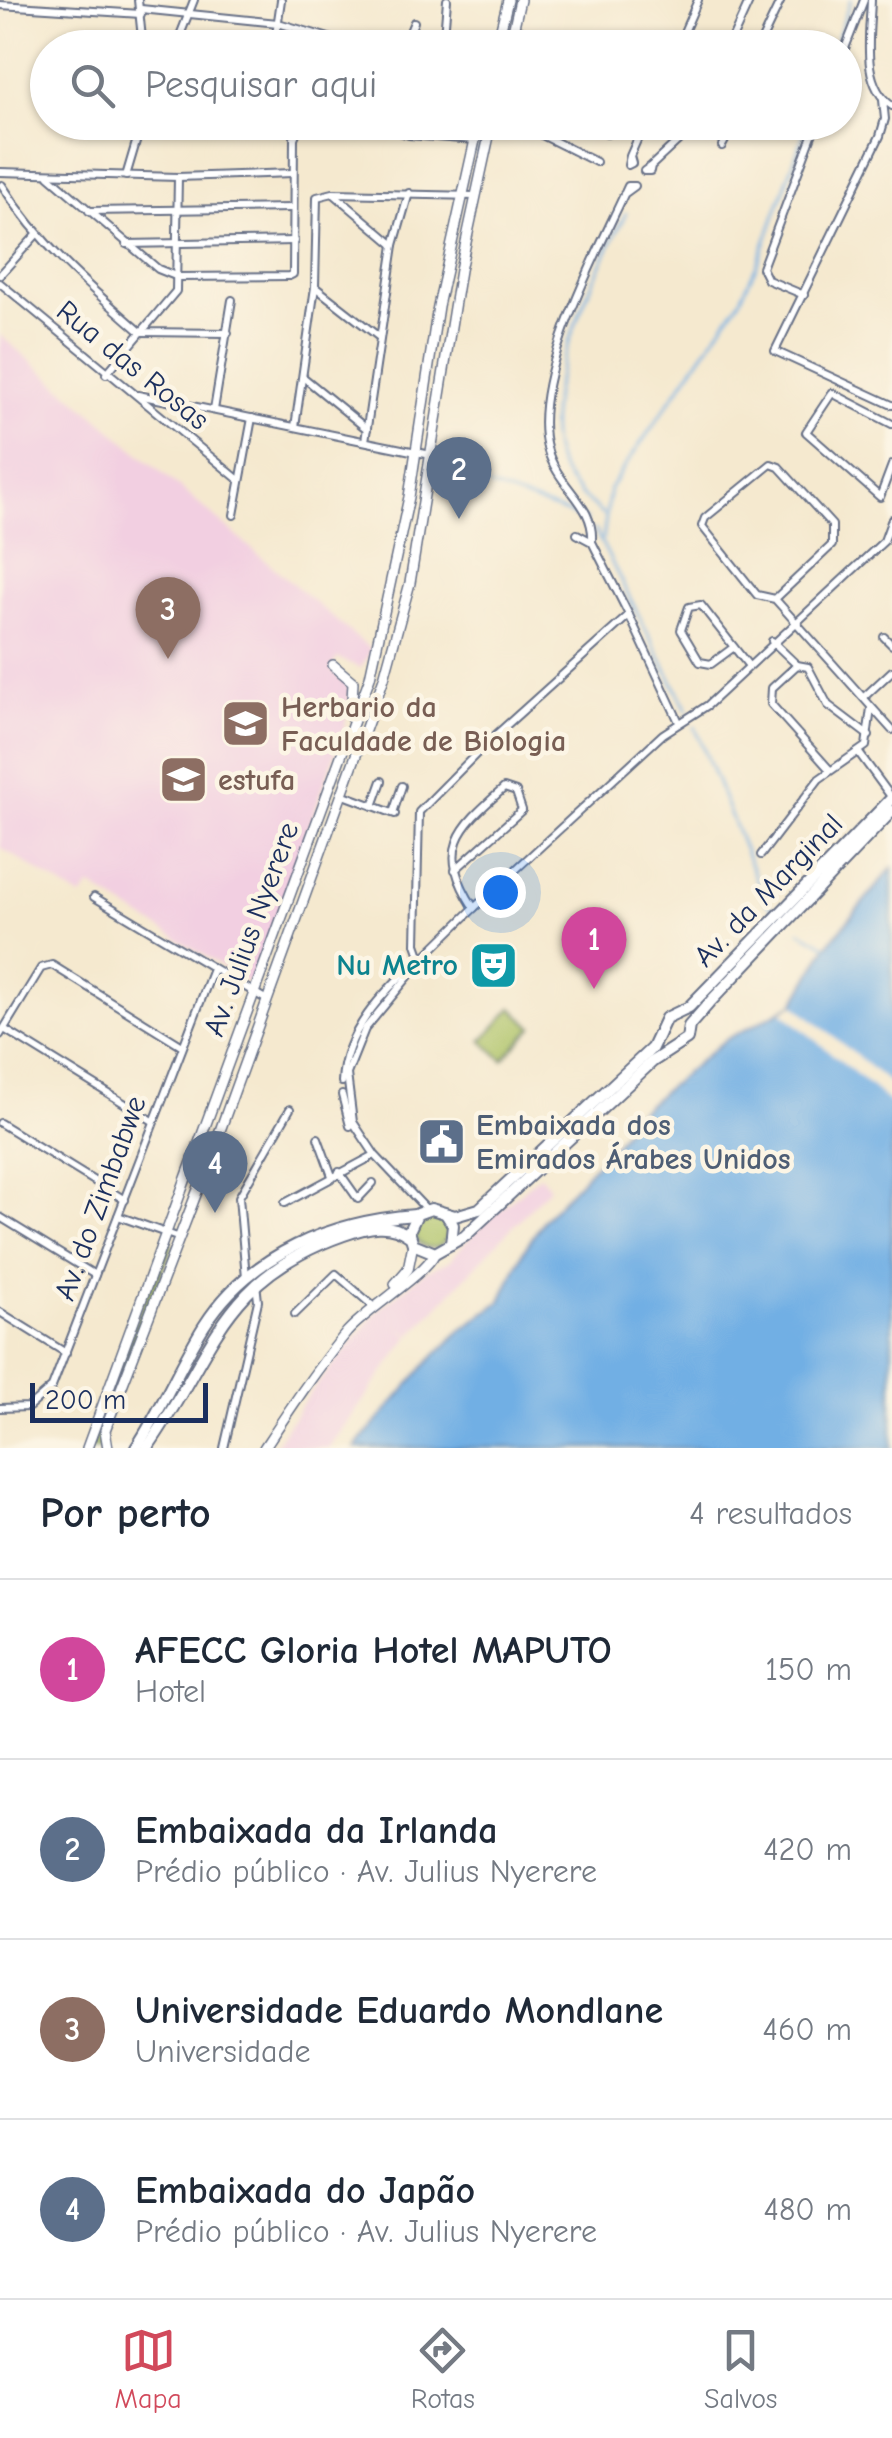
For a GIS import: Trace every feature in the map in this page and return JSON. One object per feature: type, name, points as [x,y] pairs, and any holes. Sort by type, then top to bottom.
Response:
[{"type":"main road","points":[[500,30],[508,0]]},
{"type":"main road","points":[[512,30],[520,0]]},
{"type":"main road","name":"Av. Julius Nyerere","points":[[86,1448],[352,726],[380,640],[475,140]]},
{"type":"main road","name":"Av. Julius Nyerere","points":[[108,1448],[106,1430],[344,794],[386,668],[410,583],[488,140]]},
{"type":"main road","points":[[334,664],[353,682],[352,726]]},
{"type":"main road","name":"Av. da Marginal","points":[[446,1214],[479,1209],[652,1048],[666,1018],[678,1015],[892,798]]},
{"type":"main road","name":"Av. da Marginal","points":[[267,1445],[347,1332],[391,1290],[430,1262],[434,1253],[479,1225],[675,1044],[687,1039],[690,1026],[892,811]]},
{"type":"main road","points":[[678,1015],[690,1026]]},
{"type":"main road","points":[[661,1027],[662,1036],[675,1044]]},
{"type":"main road","points":[[391,1290],[408,1269],[419,1213]]},
{"type":"main road","points":[[136,1448],[207,1321],[276,1256],[328,1231],[419,1213],[446,1214],[453,1225],[451,1244]]},
{"type":"main road","points":[[147,1448],[216,1328],[251,1280],[312,1248],[362,1230],[391,1226],[434,1253]]},
{"type":"street","points":[[182,30],[194,0]]},
{"type":"street","points":[[277,30],[282,0]]},
{"type":"street","points":[[444,30],[447,0]]},
{"type":"street","points":[[685,30],[698,0]]},
{"type":"street","points":[[736,30],[750,0]]},
{"type":"street","points":[[767,30],[781,0]]},
{"type":"street","points":[[853,30],[867,0]]},
{"type":"street","points":[[867,0],[870,68],[883,100],[885,119],[776,354],[892,405]]},
{"type":"street","points":[[0,5],[139,5],[278,23],[302,30]]},
{"type":"street","points":[[139,5],[141,30]]},
{"type":"street","points":[[411,30],[414,22]]},
{"type":"street","points":[[513,27],[520,30]]},
{"type":"street","points":[[883,100],[892,106]]},
{"type":"street","points":[[126,176],[137,140]]},
{"type":"street","points":[[49,176],[158,270],[178,277],[293,274],[295,140]]},
{"type":"street","points":[[552,140],[596,162]]},
{"type":"street","points":[[630,156],[637,140]]},
{"type":"street","points":[[650,166],[678,140]]},
{"type":"street","points":[[722,146],[725,140]]},
{"type":"street","points":[[804,294],[768,280],[762,268],[810,140]]},
{"type":"street","points":[[0,172],[178,177],[293,173]]},
{"type":"street","points":[[106,374],[166,306],[178,277],[178,177]]},
{"type":"street","points":[[2,186],[37,234],[140,332],[228,333]]},
{"type":"street","points":[[295,427],[315,287],[316,200],[321,194],[333,193],[476,196]]},
{"type":"street","points":[[333,193],[394,245]]},
{"type":"street","points":[[365,440],[394,245],[409,193]]},
{"type":"street","points":[[624,194],[556,355],[542,404],[542,425],[553,469],[590,513],[592,538],[679,722]]},
{"type":"street","points":[[87,211],[293,208]]},
{"type":"street","points":[[0,275],[37,234]]},
{"type":"street","points":[[126,244],[294,241]]},
{"type":"street","name":"Rua das Rosas","points":[[0,283],[239,480]]},
{"type":"street","points":[[315,287],[380,337]]},
{"type":"street","points":[[214,410],[232,300]]},
{"type":"street","points":[[302,376],[368,429]]},
{"type":"street","points":[[892,424],[832,394],[806,432],[880,497],[892,465]]},
{"type":"street","points":[[134,395],[430,455]]},
{"type":"street","points":[[234,515],[252,418]]},
{"type":"street","points":[[775,599],[832,545],[835,536],[832,525],[779,467],[771,464],[704,518],[702,526],[757,595],[775,599],[892,730]]},
{"type":"street","points":[[419,1213],[354,1135],[345,1110],[344,1063],[368,1014],[474,908],[679,722],[708,705],[772,641],[884,541],[892,519]]},
{"type":"street","points":[[577,534],[592,538]]},
{"type":"street","points":[[734,646],[711,664],[700,662],[681,630],[689,607],[702,605],[734,646],[748,665]]},
{"type":"street","points":[[424,956],[416,944],[419,812],[629,615]]},
{"type":"street","points":[[617,625],[633,624]]},
{"type":"street","points":[[884,638],[892,645]]},
{"type":"street","points":[[772,641],[797,665],[808,667],[835,712],[869,736]]},
{"type":"street","points":[[797,665],[775,684],[769,698],[774,709],[830,770]]},
{"type":"street","points":[[864,697],[892,671]]},
{"type":"street","points":[[761,855],[830,770],[858,753],[869,736],[872,706]]},
{"type":"street","points":[[858,753],[892,798]]},
{"type":"street","points":[[373,806],[382,781]]},
{"type":"street","points":[[344,794],[394,814],[402,786]]},
{"type":"street","points":[[456,870],[522,810],[516,792],[504,788],[461,826],[456,870],[474,908]]},
{"type":"street","points":[[94,897],[268,1000]]},
{"type":"street","points":[[419,1213],[359,1134],[346,1088],[357,1041],[424,956]]},
{"type":"street","points":[[153,1122],[2,1032],[41,968],[48,965],[181,1045]]},
{"type":"street","name":"Av. do Zimbabwe","points":[[0,1408],[20,1409],[37,1403],[52,1387],[213,969]]},
{"type":"street","points":[[224,1448],[258,1300],[251,1280],[239,1198],[290,1109]]},
{"type":"street","points":[[0,1122],[125,1200]]},
{"type":"street","points":[[318,1138],[335,1174],[358,1199],[368,1193],[372,1183]]},
{"type":"street","points":[[284,1203],[371,1157]]},
{"type":"street","points":[[118,1216],[180,1238]]},
{"type":"street","points":[[0,1217],[95,1275]]},
{"type":"street","points":[[295,1314],[336,1274],[373,1306]]},
{"type":"street","points":[[0,1312],[66,1353]]},
{"type":"shaded area","points":[[0,335],[371,650],[361,668],[337,658],[331,670],[350,688],[345,725],[253,985],[90,886],[81,898],[0,847]]},
{"type":"shaded area","points":[[540,1175],[550,1187],[411,1335],[396,1324],[410,1336],[329,1448],[273,1448],[306,1398],[379,1309],[426,1271],[449,1261],[474,1233]]},
{"type":"green space","points":[[512,1008],[533,1027],[503,1060],[482,1041]]},
{"type":"green space","points":[[431,1214],[443,1219],[448,1231],[443,1243],[431,1248],[419,1243],[414,1231],[419,1219]]},
{"type":"green space","points":[[170,1241],[172,1246],[101,1434],[103,1448],[89,1448],[165,1242]]},
{"type":"water","points":[[892,868],[892,1448],[355,1448],[426,1365],[462,1329],[501,1301],[523,1252],[545,1218],[615,1144],[636,1114],[725,1040],[794,1004],[827,946]]},
{"type":"pier","points":[[794,1004],[892,1085],[892,1104],[782,1012]]},
{"type":"waterway","points":[[506,30],[514,0]]},
{"type":"waterway","points":[[840,30],[851,0]]},
{"type":"waterway","points":[[477,154],[480,140]]},
{"type":"waterway","points":[[603,539],[610,488],[740,300],[759,260],[802,140]]},
{"type":"waterway","points":[[603,515],[561,469],[553,443],[552,411],[570,339],[626,213]]},
{"type":"waterway","points":[[442,470],[587,520]]},
{"type":"waterway","points":[[595,530],[688,712]]},
{"type":"waterway","points":[[695,727],[765,901],[776,912]]},
{"type":"waterway","points":[[801,931],[827,946]]},
{"type":"place","name":"Embaixada da Irlanda","points":[[459,519]]},
{"type":"place","name":"Universidade Eduardo Mondlane","points":[[168,659]]},
{"type":"place","name":"Herbario da Faculdade de Biologia","points":[[246,724]]},
{"type":"place","name":"estufa","points":[[183,780]]},
{"type":"place","name":"Nu Metro","points":[[493,965]]},
{"type":"place","name":"AFECC Gloria Hotel MAPUTO","points":[[594,989]]},
{"type":"place","name":"Embaixada dos Emirados Árabes Unidos","points":[[441,1142]]},
{"type":"place","name":"Embaixada do Japão","points":[[215,1213]]}]
